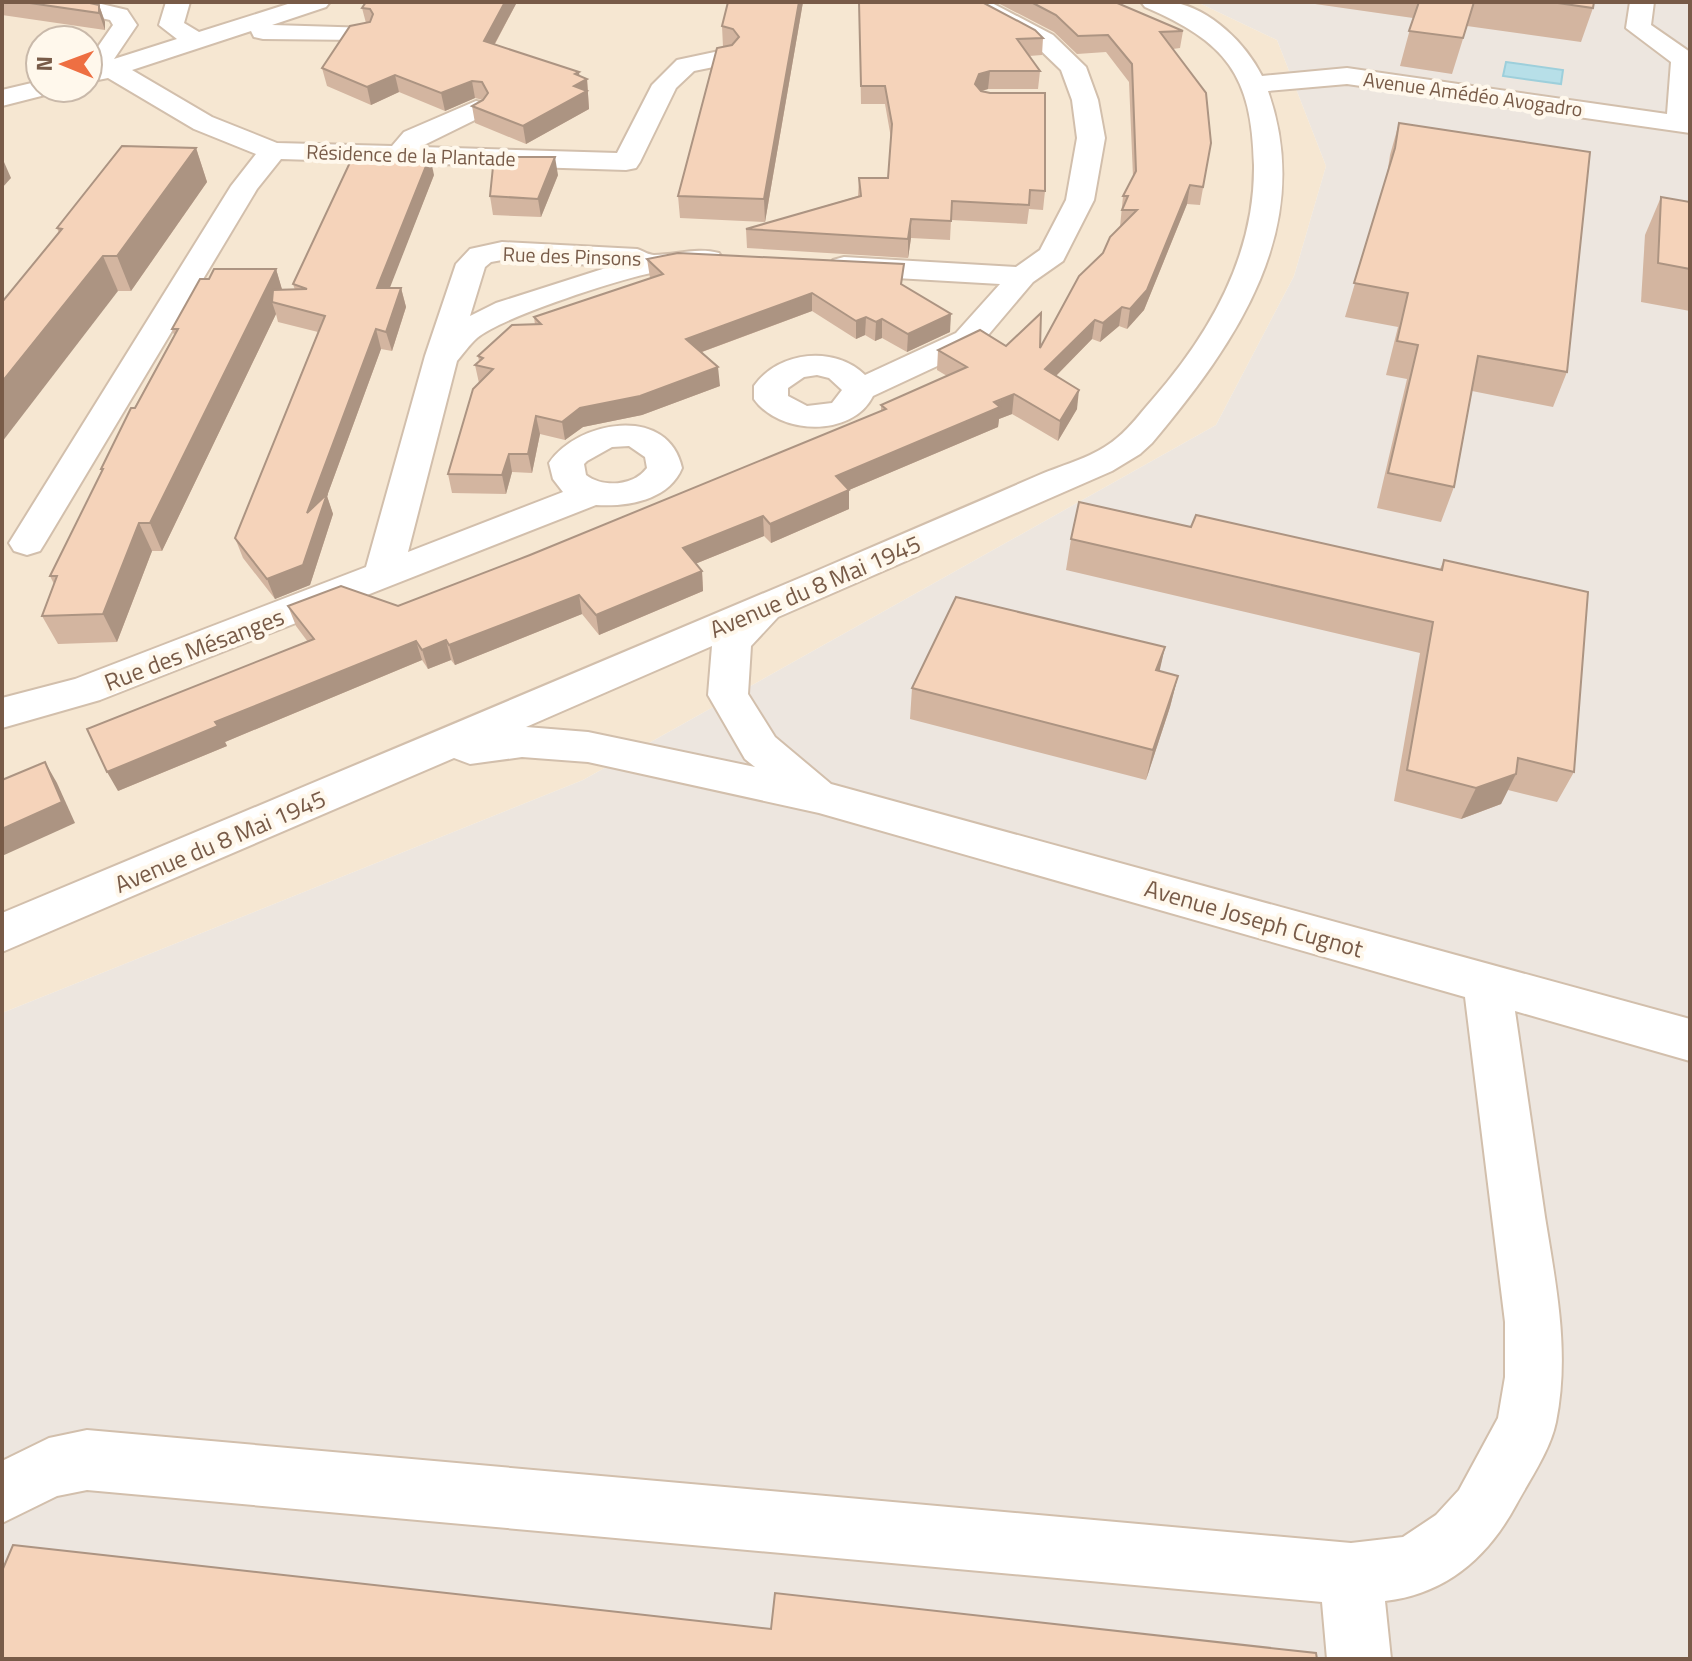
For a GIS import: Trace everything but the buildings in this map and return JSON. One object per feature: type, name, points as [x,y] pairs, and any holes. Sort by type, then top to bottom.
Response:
[{"type":"street","points":[[62,2],[119,15],[125,25],[104,60]]},
{"type":"street","points":[[178,2],[171,25],[196,41]]},
{"type":"street","points":[[859,390],[967,340],[1022,276],[1052,255],[1080,200],[1091,138],[1085,100],[1073,67],[1044,40],[972,2]]},
{"type":"street","name":"Avenue du 8 Mai 1945","points":[[2,933],[765,608],[1127,448],[1188,382],[1233,307],[1263,234],[1269,171],[1264,118],[1254,85],[1233,48],[1196,19],[1153,2]]},
{"type":"street","points":[[1642,2],[1638,28],[1687,58],[1685,124]]},
{"type":"street","points":[[104,70],[311,3]]},
{"type":"street","points":[[237,28],[258,32],[362,33]]},
{"type":"street","name":"Résidence de la Plantade","points":[[104,77],[203,123],[273,151],[626,162],[665,85],[686,65],[724,58]]},
{"type":"street","name":"Avenue Amédéo Avogadro","points":[[1254,85],[1347,76],[1685,124]]},
{"type":"street","points":[[2,98],[24,93]]},
{"type":"street","points":[[1053,100],[1085,100]]},
{"type":"street","points":[[400,154],[414,138],[476,109]]},
{"type":"street","points":[[27,543],[245,186],[273,151]]},
{"type":"street","name":"Rue des Pinsons","points":[[383,575],[441,359],[471,264],[481,255],[502,251],[740,260]]},
{"type":"street","name":"Rue des Pinsons","points":[[441,359],[467,330],[507,310],[641,266],[679,259]]},
{"type":"street","points":[[818,264],[1022,276]]},
{"type":"street","name":"Rue des Mésanges","points":[[2,713],[86,690],[592,494]]},
{"type":"street","name":"Avenue Joseph Cugnot","points":[[765,608],[732,642],[728,695],[760,748],[819,797]]},
{"type":"street","name":"Avenue Joseph Cugnot","points":[[424,754],[522,742],[588,747],[819,797],[1690,1040]]},
{"type":"street","points":[[2,1493],[49,1468],[87,1460],[1351,1574],[1403,1568],[1433,1556],[1458,1537],[1480,1511],[1526,1426],[1534,1377],[1533,1322],[1487,983]]},
{"type":"street","points":[[1351,1574],[1359,1659]]},
{"type":"shaded area","points":[[2,2],[1197,2],[1277,40],[1326,166],[1294,276],[1216,425],[583,780],[2,1013]]},
{"type":"shaded area","points":[[1197,2],[1690,2],[1690,1659],[2,1659],[2,1013],[583,780],[1216,425],[1294,276],[1326,166],[1277,40]]},
{"type":"water","points":[[1506,62],[1563,70],[1561,84],[1503,76]]}]
